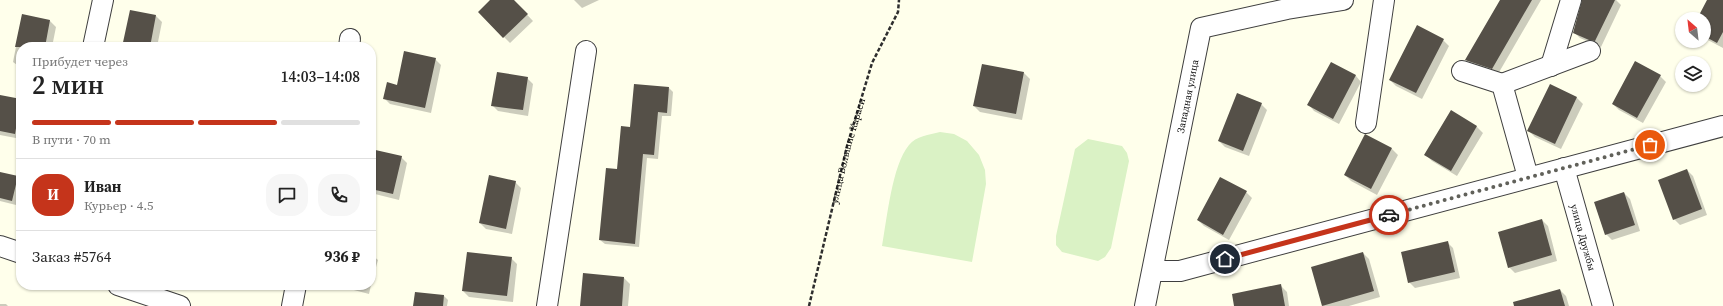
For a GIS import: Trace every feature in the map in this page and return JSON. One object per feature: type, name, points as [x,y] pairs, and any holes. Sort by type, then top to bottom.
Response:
[{"type":"street","points":[[94,42],[103,0]]},
{"type":"street","name":"Западная улица","points":[[1145,306],[1200,28],[1287,9],[1343,0]]},
{"type":"street","points":[[1366,123],[1384,0]]},
{"type":"street","points":[[1551,66],[1571,0]]},
{"type":"street","points":[[547,306],[586,51]]},
{"type":"street","points":[[1462,71],[1502,84],[1590,51]]},
{"type":"street","points":[[1502,84],[1528,177]]},
{"type":"street","points":[[1153,270],[1180,271],[1723,126]]},
{"type":"street","name":"улица Дружбы","points":[[1564,168],[1603,306]]},
{"type":"street","points":[[0,246],[16,251]]},
{"type":"street","points":[[133,290],[180,306]]},
{"type":"street","points":[[292,306],[295,290]]},
{"type":"path","name":"улица Большие Караси","points":[[809,306],[850,139],[872,63],[898,12],[899,0]]},
{"type":"green space","points":[[940,132],[954,134],[967,141],[979,155],[985,170],[986,184],[972,262],[882,246],[894,179],[903,154],[909,145],[915,140],[923,136]]},
{"type":"green space","points":[[1088,139],[1122,146],[1127,153],[1129,161],[1111,248],[1105,257],[1098,261],[1062,252],[1056,245],[1056,236],[1075,149]]},
{"type":"building","points":[[490,0],[514,0],[528,14],[503,38],[478,12]]},
{"type":"building","points":[[1500,0],[1532,0],[1492,69],[1465,60]]},
{"type":"building","points":[[1582,0],[1615,0],[1595,41],[1573,33]]},
{"type":"building","points":[[1707,0],[1723,0],[1723,32],[1717,43],[1711,40],[1711,12],[1701,12]]},
{"type":"building","points":[[130,10],[156,15],[151,42],[123,42]]},
{"type":"building","points":[[22,14],[50,20],[46,42],[16,42]]},
{"type":"building","points":[[1417,25],[1444,39],[1416,93],[1389,80]]},
{"type":"building","points":[[404,51],[436,58],[425,108],[383,99],[387,82],[397,85]]},
{"type":"building","points":[[1635,61],[1661,75],[1637,118],[1612,104]]},
{"type":"building","points":[[1331,62],[1356,75],[1333,119],[1307,105]]},
{"type":"building","points":[[982,64],[1024,72],[1016,114],[973,106]]},
{"type":"building","points":[[497,72],[528,77],[523,110],[491,106]]},
{"type":"building","points":[[634,84],[669,87],[667,113],[658,112],[654,155],[643,154],[635,244],[599,240],[606,168],[617,169],[621,126],[630,127]]},
{"type":"building","points":[[1550,84],[1577,97],[1555,144],[1527,131]]},
{"type":"building","points":[[1237,93],[1262,103],[1243,151],[1218,141]]},
{"type":"building","points":[[0,95],[16,98],[15,134],[0,131]]},
{"type":"building","points":[[1451,110],[1477,126],[1451,171],[1424,155]]},
{"type":"building","points":[[1365,134],[1392,148],[1371,189],[1344,175]]},
{"type":"building","points":[[376,150],[402,156],[393,194],[376,190]]},
{"type":"building","points":[[1687,169],[1702,209],[1673,220],[1658,180]]},
{"type":"building","points":[[0,172],[16,176],[16,184],[12,201],[0,198]]},
{"type":"building","points":[[489,175],[516,181],[506,229],[479,223]]},
{"type":"building","points":[[1220,177],[1247,191],[1223,235],[1197,220]]},
{"type":"building","points":[[1624,192],[1635,225],[1605,235],[1594,202]]},
{"type":"building","points":[[1542,219],[1552,255],[1508,268],[1498,232]]},
{"type":"building","points":[[1448,241],[1455,272],[1408,283],[1401,252]]},
{"type":"building","points":[[467,252],[512,257],[507,296],[462,291]]},
{"type":"building","points":[[1363,252],[1374,291],[1322,306],[1311,267]]},
{"type":"building","points":[[583,273],[624,277],[622,306],[580,306]]},
{"type":"building","points":[[1281,284],[1285,306],[1234,306],[1232,294]]},
{"type":"building","points":[[1560,289],[1565,306],[1514,306],[1513,302]]},
{"type":"building","points":[[415,292],[444,295],[443,306],[413,306]]},
{"type":"way so far","points":[[1389,215],[1650,145]]},
{"type":"route","points":[[1225,259],[1389,215]]}]
